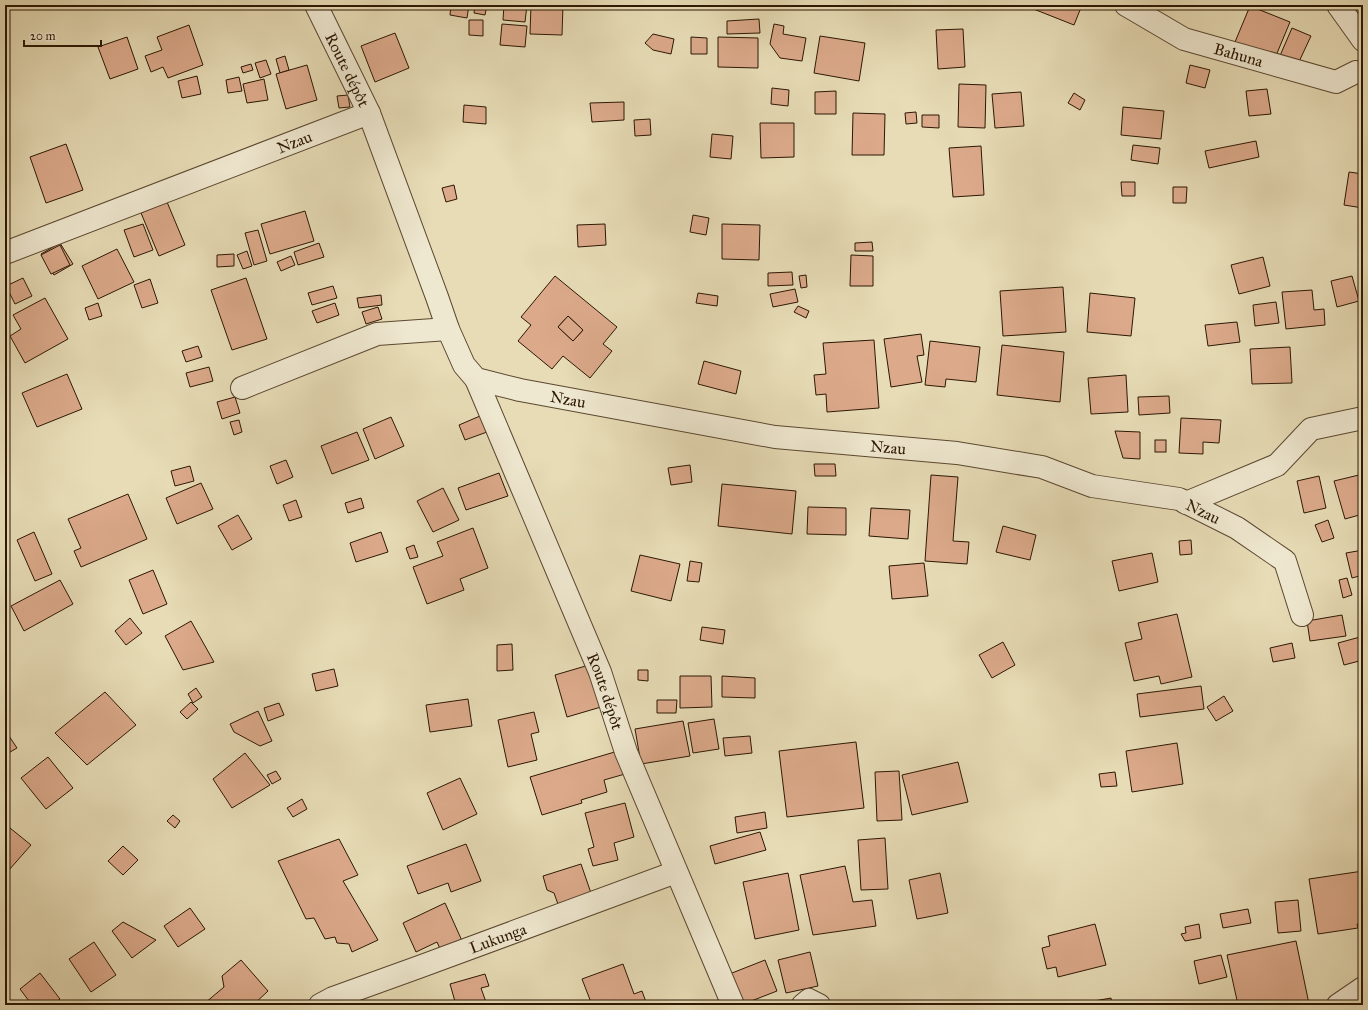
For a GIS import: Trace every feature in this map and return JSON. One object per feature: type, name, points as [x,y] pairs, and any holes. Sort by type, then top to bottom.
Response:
[{"type":"street","name":"Route dépôt","points":[[316,5],[369,113]]},
{"type":"street","name":"Bahuna","points":[[1126,5],[1184,38],[1336,82],[1356,72]]},
{"type":"street","points":[[1338,5],[1363,40]]},
{"type":"street","name":"Nzau","points":[[5,253],[369,113]]},
{"type":"street","points":[[369,113],[448,329],[464,364],[476,379]]},
{"type":"street","points":[[242,388],[377,334],[448,329]]},
{"type":"street","name":"Route dépôt","points":[[476,379],[600,672],[626,752],[733,1005]]},
{"type":"street","name":"Nzau","points":[[476,379],[520,390],[775,437],[957,453],[1042,467],[1092,486],[1179,499],[1237,528],[1286,561],[1302,615]]},
{"type":"street","points":[[1186,503],[1277,465],[1312,428],[1363,418]]},
{"type":"street","name":"Lukunga","points":[[320,1005],[333,998],[676,872]]},
{"type":"street","points":[[1338,1005],[1363,988]]},
{"type":"street","points":[[803,1005],[809,1000],[819,1005]]},
{"type":"building","points":[[451,5],[469,5],[467,18],[450,15]]},
{"type":"building","points":[[475,5],[487,5],[485,15],[474,13]]},
{"type":"building","points":[[504,5],[527,5],[525,22],[503,20]]},
{"type":"building","points":[[531,5],[563,5],[562,35],[530,34]]},
{"type":"building","points":[[1032,5],[1082,5],[1074,25],[1031,8]]},
{"type":"building","points":[[1250,6],[1290,22],[1275,58],[1235,42]]},
{"type":"building","points":[[759,19],[760,33],[727,34],[727,21]]},
{"type":"building","points":[[469,20],[483,20],[483,36],[469,35]]},
{"type":"building","points":[[502,24],[527,26],[525,47],[500,45]]},
{"type":"building","points":[[774,24],[784,26],[783,34],[806,38],[802,61],[780,58],[770,44]]},
{"type":"building","points":[[189,25],[203,65],[168,78],[163,67],[151,72],[145,56],[162,50],[157,37]]},
{"type":"building","points":[[1292,28],[1311,36],[1297,66],[1279,58]]},
{"type":"building","points":[[963,29],[965,67],[938,69],[936,30]]},
{"type":"building","points":[[395,33],[409,68],[375,82],[361,46]]},
{"type":"building","points":[[653,34],[674,39],[671,54],[653,50],[645,43]]},
{"type":"building","points":[[820,36],[865,43],[859,81],[814,73]]},
{"type":"building","points":[[127,37],[138,69],[110,79],[98,47]]},
{"type":"building","points":[[691,37],[707,38],[707,54],[691,54]]},
{"type":"building","points":[[718,37],[758,38],[758,68],[718,67]]},
{"type":"building","points":[[285,56],[289,70],[280,73],[276,59]]},
{"type":"building","points":[[266,60],[271,74],[260,78],[255,63]]},
{"type":"building","points":[[251,64],[253,70],[243,73],[241,67]]},
{"type":"building","points":[[307,65],[317,100],[286,109],[276,74]]},
{"type":"building","points":[[1190,65],[1210,70],[1205,88],[1186,83]]},
{"type":"building","points":[[197,76],[201,94],[182,98],[178,81]]},
{"type":"building","points":[[239,77],[242,91],[228,93],[226,80]]},
{"type":"building","points":[[264,79],[268,100],[247,103],[243,84]]},
{"type":"building","points":[[959,84],[986,85],[985,128],[958,127]]},
{"type":"building","points":[[772,88],[789,90],[788,106],[771,104]]},
{"type":"building","points":[[1267,89],[1271,114],[1249,116],[1246,91]]},
{"type":"building","points":[[836,91],[836,114],[815,114],[815,92]]},
{"type":"building","points":[[1021,92],[1024,126],[995,128],[992,94]]},
{"type":"building","points":[[1074,93],[1085,100],[1080,110],[1068,103]]},
{"type":"building","points":[[348,95],[350,107],[339,108],[337,96]]},
{"type":"building","points":[[624,102],[624,120],[592,122],[590,103]]},
{"type":"building","points":[[464,105],[486,107],[486,124],[463,122]]},
{"type":"building","points":[[1123,107],[1164,111],[1161,139],[1121,135]]},
{"type":"building","points":[[916,112],[917,123],[906,124],[905,113]]},
{"type":"building","points":[[853,113],[885,114],[884,155],[852,155]]},
{"type":"building","points":[[922,115],[939,115],[939,128],[922,127]]},
{"type":"building","points":[[650,119],[651,135],[635,136],[634,120]]},
{"type":"building","points":[[760,123],[794,123],[794,157],[761,158]]},
{"type":"building","points":[[712,134],[733,136],[731,159],[710,157]]},
{"type":"building","points":[[1256,141],[1259,157],[1209,168],[1205,151]]},
{"type":"building","points":[[66,144],[83,190],[46,203],[30,157]]},
{"type":"building","points":[[1133,145],[1160,148],[1158,164],[1131,160]]},
{"type":"building","points":[[981,146],[984,195],[953,197],[949,148]]},
{"type":"building","points":[[1349,172],[1363,174],[1363,208],[1344,205]]},
{"type":"building","points":[[1121,182],[1135,182],[1135,196],[1122,196]]},
{"type":"building","points":[[454,185],[457,199],[446,202],[442,188]]},
{"type":"building","points":[[1173,187],[1187,187],[1186,203],[1173,203]]},
{"type":"building","points":[[167,202],[185,245],[159,256],[141,213]]},
{"type":"building","points":[[305,211],[314,241],[270,254],[261,224]]},
{"type":"building","points":[[693,215],[709,218],[706,235],[690,232]]},
{"type":"building","points":[[143,224],[153,250],[134,257],[124,230]]},
{"type":"building","points":[[605,224],[606,245],[578,247],[577,225]]},
{"type":"building","points":[[722,224],[760,225],[759,260],[722,259]]},
{"type":"building","points":[[258,230],[267,261],[254,265],[245,233]]},
{"type":"building","points":[[872,242],[873,251],[855,251],[855,243]]},
{"type":"building","points":[[60,243],[73,264],[54,275],[41,254]]},
{"type":"building","points":[[319,243],[324,257],[298,265],[294,252]]},
{"type":"building","points":[[60,245],[70,265],[51,274],[41,255]]},
{"type":"building","points":[[117,249],[134,282],[98,299],[82,266]]},
{"type":"building","points":[[247,251],[252,266],[243,269],[237,255]]},
{"type":"building","points":[[234,254],[234,266],[217,267],[217,255]]},
{"type":"building","points":[[851,255],[873,256],[873,286],[850,286]]},
{"type":"building","points":[[291,256],[295,265],[281,271],[277,262]]},
{"type":"building","points":[[1263,257],[1270,286],[1239,294],[1231,265]]},
{"type":"building","points":[[792,272],[793,285],[768,286],[768,273]]},
{"type":"building","points":[[806,275],[807,287],[801,288],[799,276]]},
{"type":"building","points":[[555,276],[617,327],[603,344],[612,351],[590,378],[563,356],[552,369],[518,341],[531,325],[521,317]],"holes":[[[568,316],[583,330],[573,341],[558,327]]]},
{"type":"building","points":[[1352,276],[1359,301],[1337,307],[1331,281]]},
{"type":"building","points":[[23,278],[32,296],[15,304],[6,286]]},
{"type":"building","points":[[246,278],[267,339],[232,350],[211,290]]},
{"type":"building","points":[[150,279],[158,303],[142,308],[134,285]]},
{"type":"building","points":[[333,286],[337,298],[312,305],[308,293]]},
{"type":"building","points":[[1063,287],[1066,332],[1003,336],[1000,291]]},
{"type":"building","points":[[795,289],[798,302],[773,307],[770,294]]},
{"type":"building","points":[[1312,290],[1314,310],[1324,309],[1325,325],[1286,329],[1282,292]]},
{"type":"building","points":[[698,293],[718,296],[717,306],[696,303]]},
{"type":"building","points":[[1090,293],[1135,298],[1131,336],[1087,332]]},
{"type":"building","points":[[381,295],[382,305],[359,308],[357,298]]},
{"type":"building","points":[[45,298],[68,339],[25,363],[10,336],[21,329],[13,315]]},
{"type":"building","points":[[1276,302],[1279,323],[1255,326],[1253,305]]},
{"type":"building","points":[[98,303],[102,316],[89,320],[85,308]]},
{"type":"building","points":[[335,303],[339,315],[317,323],[312,311]]},
{"type":"building","points":[[798,306],[809,311],[806,318],[794,312]]},
{"type":"building","points":[[378,307],[382,319],[366,324],[362,312]]},
{"type":"building","points":[[568,316],[583,330],[573,341],[558,327]]},
{"type":"building","points":[[1237,322],[1240,342],[1208,346],[1205,325]]},
{"type":"building","points":[[921,334],[924,355],[917,356],[922,382],[891,387],[884,339]]},
{"type":"building","points":[[874,340],[879,408],[827,412],[826,394],[816,395],[814,375],[826,374],[823,343]]},
{"type":"building","points":[[930,341],[980,347],[976,382],[946,379],[945,387],[925,385]]},
{"type":"building","points":[[1002,345],[1064,352],[1060,402],[997,395]]},
{"type":"building","points":[[198,346],[202,357],[186,362],[182,351]]},
{"type":"building","points":[[1290,347],[1292,383],[1252,384],[1250,349]]},
{"type":"building","points":[[704,361],[741,371],[736,394],[698,384]]},
{"type":"building","points":[[209,367],[213,381],[190,387],[186,373]]},
{"type":"building","points":[[67,374],[82,409],[37,427],[22,393]]},
{"type":"building","points":[[1126,375],[1128,412],[1091,414],[1088,378]]},
{"type":"building","points":[[1169,396],[1170,413],[1139,415],[1138,397]]},
{"type":"building","points":[[235,397],[240,413],[222,419],[217,402]]},
{"type":"building","points":[[480,416],[487,432],[465,440],[459,425]]},
{"type":"building","points":[[391,417],[404,446],[375,459],[363,429]]},
{"type":"building","points":[[1181,418],[1221,420],[1219,443],[1203,442],[1203,454],[1179,453]]},
{"type":"building","points":[[239,420],[242,432],[234,435],[230,422]]},
{"type":"building","points":[[1115,431],[1140,432],[1140,459],[1123,458]]},
{"type":"building","points":[[357,432],[369,460],[332,474],[321,446]]},
{"type":"building","points":[[1155,440],[1166,440],[1166,452],[1155,452]]},
{"type":"building","points":[[286,460],[293,477],[277,484],[270,466]]},
{"type":"building","points":[[814,464],[835,464],[836,476],[815,476]]},
{"type":"building","points":[[690,465],[692,482],[671,485],[668,468]]},
{"type":"building","points":[[190,466],[194,481],[175,486],[171,471]]},
{"type":"building","points":[[499,473],[508,496],[466,510],[458,488]]},
{"type":"building","points":[[1363,474],[1363,514],[1345,519],[1334,481]]},
{"type":"building","points":[[931,475],[958,477],[953,541],[969,542],[967,564],[925,561]]},
{"type":"building","points":[[1319,476],[1326,508],[1304,513],[1297,481]]},
{"type":"building","points":[[201,483],[213,509],[177,524],[166,498]]},
{"type":"building","points":[[722,484],[796,491],[792,534],[718,526]]},
{"type":"building","points":[[443,488],[459,520],[433,532],[417,501]]},
{"type":"building","points":[[128,494],[147,539],[81,567],[74,551],[81,548],[68,519]]},
{"type":"building","points":[[361,498],[364,508],[348,513],[345,503]]},
{"type":"building","points":[[296,500],[302,517],[289,521],[283,505]]},
{"type":"building","points":[[808,507],[846,508],[846,535],[807,534]]},
{"type":"building","points":[[871,508],[910,510],[908,539],[869,536]]},
{"type":"building","points":[[238,515],[252,539],[232,550],[218,526]]},
{"type":"building","points":[[1328,520],[1334,538],[1322,542],[1315,525]]},
{"type":"building","points":[[1003,526],[1036,535],[1030,560],[996,552]]},
{"type":"building","points":[[473,528],[488,568],[460,579],[464,590],[427,604],[413,567],[443,556],[437,542]]},
{"type":"building","points":[[34,532],[52,574],[35,581],[17,540]]},
{"type":"building","points":[[381,532],[388,552],[356,562],[350,543]]},
{"type":"building","points":[[1191,540],[1192,554],[1180,555],[1179,541]]},
{"type":"building","points":[[414,545],[418,557],[410,559],[406,548]]},
{"type":"building","points":[[1363,550],[1363,575],[1352,578],[1346,553]]},
{"type":"building","points":[[1152,553],[1158,582],[1119,591],[1112,561]]},
{"type":"building","points":[[640,555],[680,564],[671,601],[631,591]]},
{"type":"building","points":[[690,561],[702,563],[699,582],[687,581]]},
{"type":"building","points":[[924,563],[928,596],[892,599],[889,566]]},
{"type":"building","points":[[153,570],[167,604],[143,614],[129,580]]},
{"type":"building","points":[[1347,578],[1352,595],[1343,598],[1339,580]]},
{"type":"building","points":[[60,580],[73,604],[24,631],[11,606]]},
{"type":"building","points":[[1177,614],[1192,677],[1161,684],[1159,676],[1134,681],[1125,643],[1142,639],[1138,623]]},
{"type":"building","points":[[1342,615],[1346,636],[1310,641],[1307,621]]},
{"type":"building","points":[[130,618],[142,633],[126,645],[115,631]]},
{"type":"building","points":[[191,621],[214,662],[183,670],[165,636]]},
{"type":"building","points":[[702,627],[725,630],[723,644],[700,640]]},
{"type":"building","points":[[1360,637],[1363,648],[1363,660],[1344,665],[1338,643]]},
{"type":"building","points":[[1003,642],[1015,665],[992,678],[979,655]]},
{"type":"building","points":[[1292,643],[1295,658],[1273,662],[1270,648]]},
{"type":"building","points":[[512,644],[513,670],[497,671],[497,645]]},
{"type":"building","points":[[589,665],[601,707],[567,717],[555,675]]},
{"type":"building","points":[[334,669],[338,686],[316,691],[312,674]]},
{"type":"building","points":[[638,670],[648,670],[648,681],[638,680]]},
{"type":"building","points":[[680,676],[711,676],[712,707],[680,708]]},
{"type":"building","points":[[722,676],[755,678],[755,698],[722,697]]},
{"type":"building","points":[[1201,686],[1204,709],[1140,717],[1137,694]]},
{"type":"building","points":[[196,688],[202,697],[193,703],[188,694]]},
{"type":"building","points":[[105,692],[136,725],[87,765],[55,733]]},
{"type":"building","points":[[1224,696],[1233,711],[1216,721],[1207,707]]},
{"type":"building","points":[[468,699],[472,726],[430,732],[426,705]]},
{"type":"building","points":[[657,700],[677,700],[676,713],[657,713]]},
{"type":"building","points":[[191,702],[198,709],[187,719],[180,712]]},
{"type":"building","points":[[279,703],[284,715],[268,721],[264,708]]},
{"type":"building","points":[[258,711],[272,741],[260,746],[234,732],[230,724]]},
{"type":"building","points":[[534,712],[539,732],[531,734],[537,760],[508,767],[498,720]]},
{"type":"building","points":[[714,719],[719,749],[693,753],[688,723]]},
{"type":"building","points":[[683,721],[690,756],[641,764],[635,729]]},
{"type":"building","points":[[5,730],[17,748],[5,755]]},
{"type":"building","points":[[750,736],[752,753],[725,756],[723,738]]},
{"type":"building","points":[[856,742],[864,808],[787,817],[779,751]]},
{"type":"building","points":[[1177,743],[1183,784],[1132,792],[1126,751]]},
{"type":"building","points":[[618,751],[625,774],[604,780],[607,792],[581,800],[582,803],[542,815],[530,777]]},
{"type":"building","points":[[245,753],[270,785],[232,808],[213,779]]},
{"type":"building","points":[[48,757],[73,788],[46,809],[21,778]]},
{"type":"building","points":[[958,762],[968,802],[912,815],[902,775]]},
{"type":"building","points":[[276,771],[281,779],[272,784],[267,775]]},
{"type":"building","points":[[899,771],[902,820],[877,821],[875,772]]},
{"type":"building","points":[[1115,772],[1117,786],[1101,787],[1099,774]]},
{"type":"building","points":[[460,778],[477,814],[443,830],[427,793]]},
{"type":"building","points":[[302,799],[307,809],[293,817],[287,808]]},
{"type":"building","points":[[625,803],[634,837],[614,843],[618,860],[593,866],[588,849],[594,847],[585,813]]},
{"type":"building","points":[[765,812],[767,828],[737,833],[735,817]]},
{"type":"building","points":[[173,815],[180,821],[175,828],[167,821]]},
{"type":"building","points":[[10,828],[31,845],[9,870],[5,866],[5,834]]},
{"type":"building","points":[[760,832],[766,850],[715,864],[710,846]]},
{"type":"building","points":[[885,838],[888,889],[861,890],[858,840]]},
{"type":"building","points":[[339,839],[358,875],[343,881],[378,940],[352,952],[349,944],[337,943],[335,937],[325,939],[314,918],[306,919],[278,861]]},
{"type":"building","points":[[466,844],[481,881],[451,892],[448,883],[418,894],[407,866]]},
{"type":"building","points":[[123,846],[138,860],[123,875],[108,861]]},
{"type":"building","points":[[581,864],[592,896],[559,907],[554,893],[547,890],[543,876]]},
{"type":"building","points":[[845,866],[853,902],[872,900],[876,926],[813,935],[800,875]]},
{"type":"building","points":[[1363,871],[1363,923],[1357,924],[1358,928],[1318,934],[1309,879]]},
{"type":"building","points":[[788,873],[799,930],[755,939],[743,882]]},
{"type":"building","points":[[940,873],[948,913],[917,919],[909,880]]},
{"type":"building","points":[[1298,900],[1301,931],[1278,933],[1275,902]]},
{"type":"building","points":[[445,903],[463,943],[442,953],[437,942],[416,952],[403,923]]},
{"type":"building","points":[[190,908],[205,929],[178,947],[164,926]]},
{"type":"building","points":[[1248,909],[1251,923],[1223,928],[1220,914]]},
{"type":"building","points":[[123,922],[156,940],[132,958],[112,931]]},
{"type":"building","points":[[1095,924],[1106,965],[1058,977],[1056,967],[1047,969],[1042,948],[1050,946],[1048,936]]},
{"type":"building","points":[[1199,924],[1201,938],[1185,941],[1181,934],[1186,933],[1185,927]]},
{"type":"building","points":[[1296,941],[1309,1004],[1238,1005],[1227,955]]},
{"type":"building","points":[[94,942],[116,975],[91,992],[69,959]]},
{"type":"building","points":[[810,952],[818,986],[786,993],[778,960]]},
{"type":"building","points":[[1221,955],[1227,977],[1199,984],[1194,961]]},
{"type":"building","points":[[241,960],[268,991],[253,1005],[206,1005],[205,1003],[224,987],[222,976]]},
{"type":"building","points":[[765,960],[777,991],[741,1005],[727,975]]},
{"type":"building","points":[[623,964],[634,994],[642,991],[647,1005],[592,1005],[582,979]]},
{"type":"building","points":[[40,973],[60,999],[52,1005],[32,1005],[20,989]]},
{"type":"building","points":[[485,974],[489,986],[481,988],[487,1005],[456,1005],[450,984]]},
{"type":"building","points":[[1111,998],[1112,1005],[1095,1005],[1094,1001]]}]
